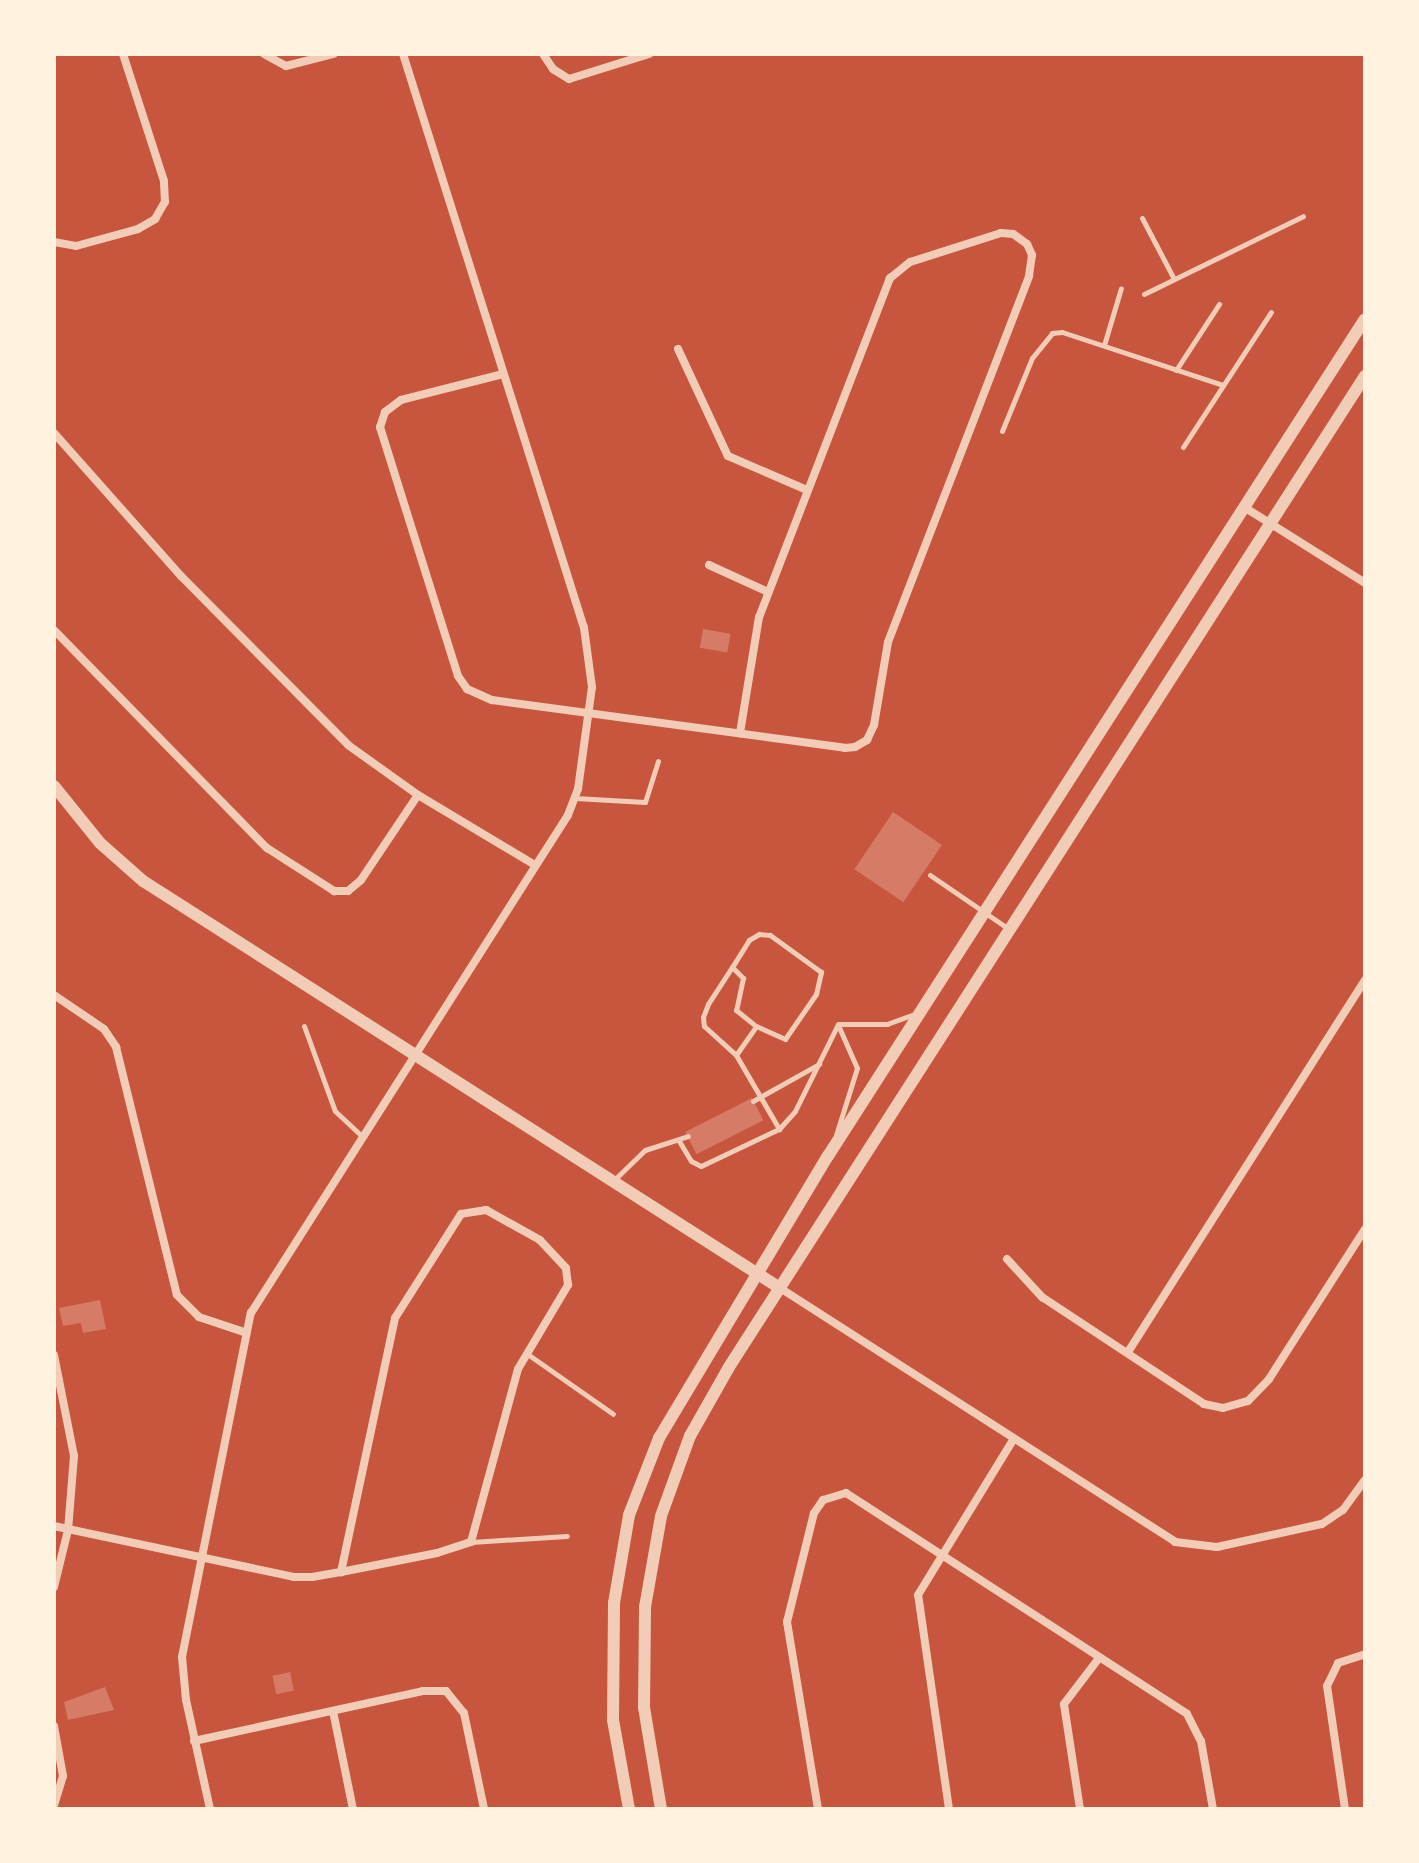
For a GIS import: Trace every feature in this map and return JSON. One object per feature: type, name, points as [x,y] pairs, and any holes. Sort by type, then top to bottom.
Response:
[{"type":"street","points":[[54,242],[76,246],[138,229],[155,219],[165,202],[164,181],[123,54]]},
{"type":"street","points":[[264,54],[286,66],[333,54]]},
{"type":"street","points":[[210,1809],[194,1741],[182,1657],[244,1332],[264,1289],[575,798],[588,714],[591,653],[403,54]]},
{"type":"street","points":[[543,54],[553,69],[569,79],[649,54]]},
{"type":"street","points":[[503,374],[401,400],[385,412],[380,435],[462,684],[478,697],[588,714],[850,748],[871,733],[888,642],[1029,276],[1032,255],[1023,240],[1001,233],[896,271],[884,289],[756,627],[740,733]]},
{"type":"street","points":[[629,1809],[611,1679],[614,1603],[624,1537],[659,1438],[755,1272],[828,1156],[1365,319]]},
{"type":"street","points":[[678,349],[728,456],[807,490]]},
{"type":"street","points":[[661,1809],[646,1726],[642,1659],[654,1544],[690,1436],[780,1288],[1365,376]]},
{"type":"street","points":[[54,433],[181,576],[348,745],[418,795],[535,865]]},
{"type":"street","points":[[1244,507],[1365,583]]},
{"type":"street","points":[[709,565],[768,592]]},
{"type":"street","points":[[54,630],[267,848],[334,891],[348,891],[361,880],[418,795]]},
{"type":"street","points":[[54,786],[100,843],[143,881],[1162,1535],[1191,1547],[1226,1546],[1322,1524],[1343,1510],[1365,1480]]},
{"type":"street","points":[[1128,1352],[1365,980]]},
{"type":"street","points":[[54,995],[104,1029],[116,1047],[177,1295],[199,1317],[244,1332]]},
{"type":"street","points":[[54,1526],[294,1577],[341,1572],[471,1542],[525,1353],[564,1294],[566,1268],[540,1240],[486,1210],[467,1210],[453,1224],[395,1318],[341,1572]]},
{"type":"street","points":[[1007,1259],[1033,1290],[1204,1404],[1223,1408],[1248,1401],[1269,1379],[1365,1229]]},
{"type":"street","points":[[54,1355],[74,1456],[68,1530],[54,1587]]},
{"type":"street","points":[[949,1809],[917,1611],[920,1589],[1013,1440]]},
{"type":"street","points":[[818,1809],[787,1622],[814,1513],[823,1500],[846,1493],[941,1551],[1192,1720],[1201,1741],[1213,1809]]},
{"type":"street","points":[[1345,1809],[1327,1686],[1338,1663],[1365,1654]]},
{"type":"street","points":[[1080,1809],[1064,1704],[1099,1658]]},
{"type":"street","points":[[194,1741],[423,1691],[452,1695],[464,1713],[484,1809]]},
{"type":"street","points":[[333,1711],[353,1809]]},
{"type":"street","points":[[54,1726],[63,1776],[54,1806]]},
{"type":"lane","points":[[1144,294],[1303,216]]},
{"type":"lane","points":[[1142,218],[1174,279]]},
{"type":"lane","points":[[1104,345],[1121,288]]},
{"type":"lane","points":[[1176,370],[1219,304]]},
{"type":"lane","points":[[1183,447],[1271,312]]},
{"type":"lane","points":[[1002,431],[1041,341],[1062,332],[1223,385]]},
{"type":"lane","points":[[575,798],[645,802],[658,761]]},
{"type":"lane","points":[[930,875],[1010,929]]},
{"type":"lane","points":[[732,967],[743,978],[734,1005],[756,1026],[785,1039],[816,994],[821,972],[770,935],[759,934],[732,967],[703,1017],[704,1026],[736,1055],[779,1129]]},
{"type":"lane","points":[[838,1024],[887,1024],[920,1012]]},
{"type":"lane","points":[[679,1141],[691,1161],[701,1166],[779,1129],[820,1064],[838,1024]]},
{"type":"lane","points":[[828,1156],[856,1079],[855,1059],[838,1024]]},
{"type":"lane","points":[[304,1026],[335,1111],[362,1136]]},
{"type":"lane","points":[[736,1055],[756,1026]]},
{"type":"lane","points":[[753,1101],[820,1064]]},
{"type":"lane","points":[[613,1181],[645,1150],[688,1136]]},
{"type":"lane","points":[[525,1353],[613,1414]]},
{"type":"lane","points":[[471,1542],[567,1536]]},
{"type":"building","points":[[703,629],[731,634],[727,653],[700,648]]},
{"type":"building","points":[[893,812],[942,845],[903,902],[854,869]]},
{"type":"building","points":[[752,1098],[763,1120],[697,1154],[685,1132]]},
{"type":"building","points":[[100,1300],[106,1329],[83,1333],[81,1323],[63,1326],[59,1308]]},
{"type":"building","points":[[290,1672],[294,1691],[276,1694],[272,1676]]},
{"type":"building","points":[[105,1687],[114,1710],[68,1720],[64,1702]]}]
